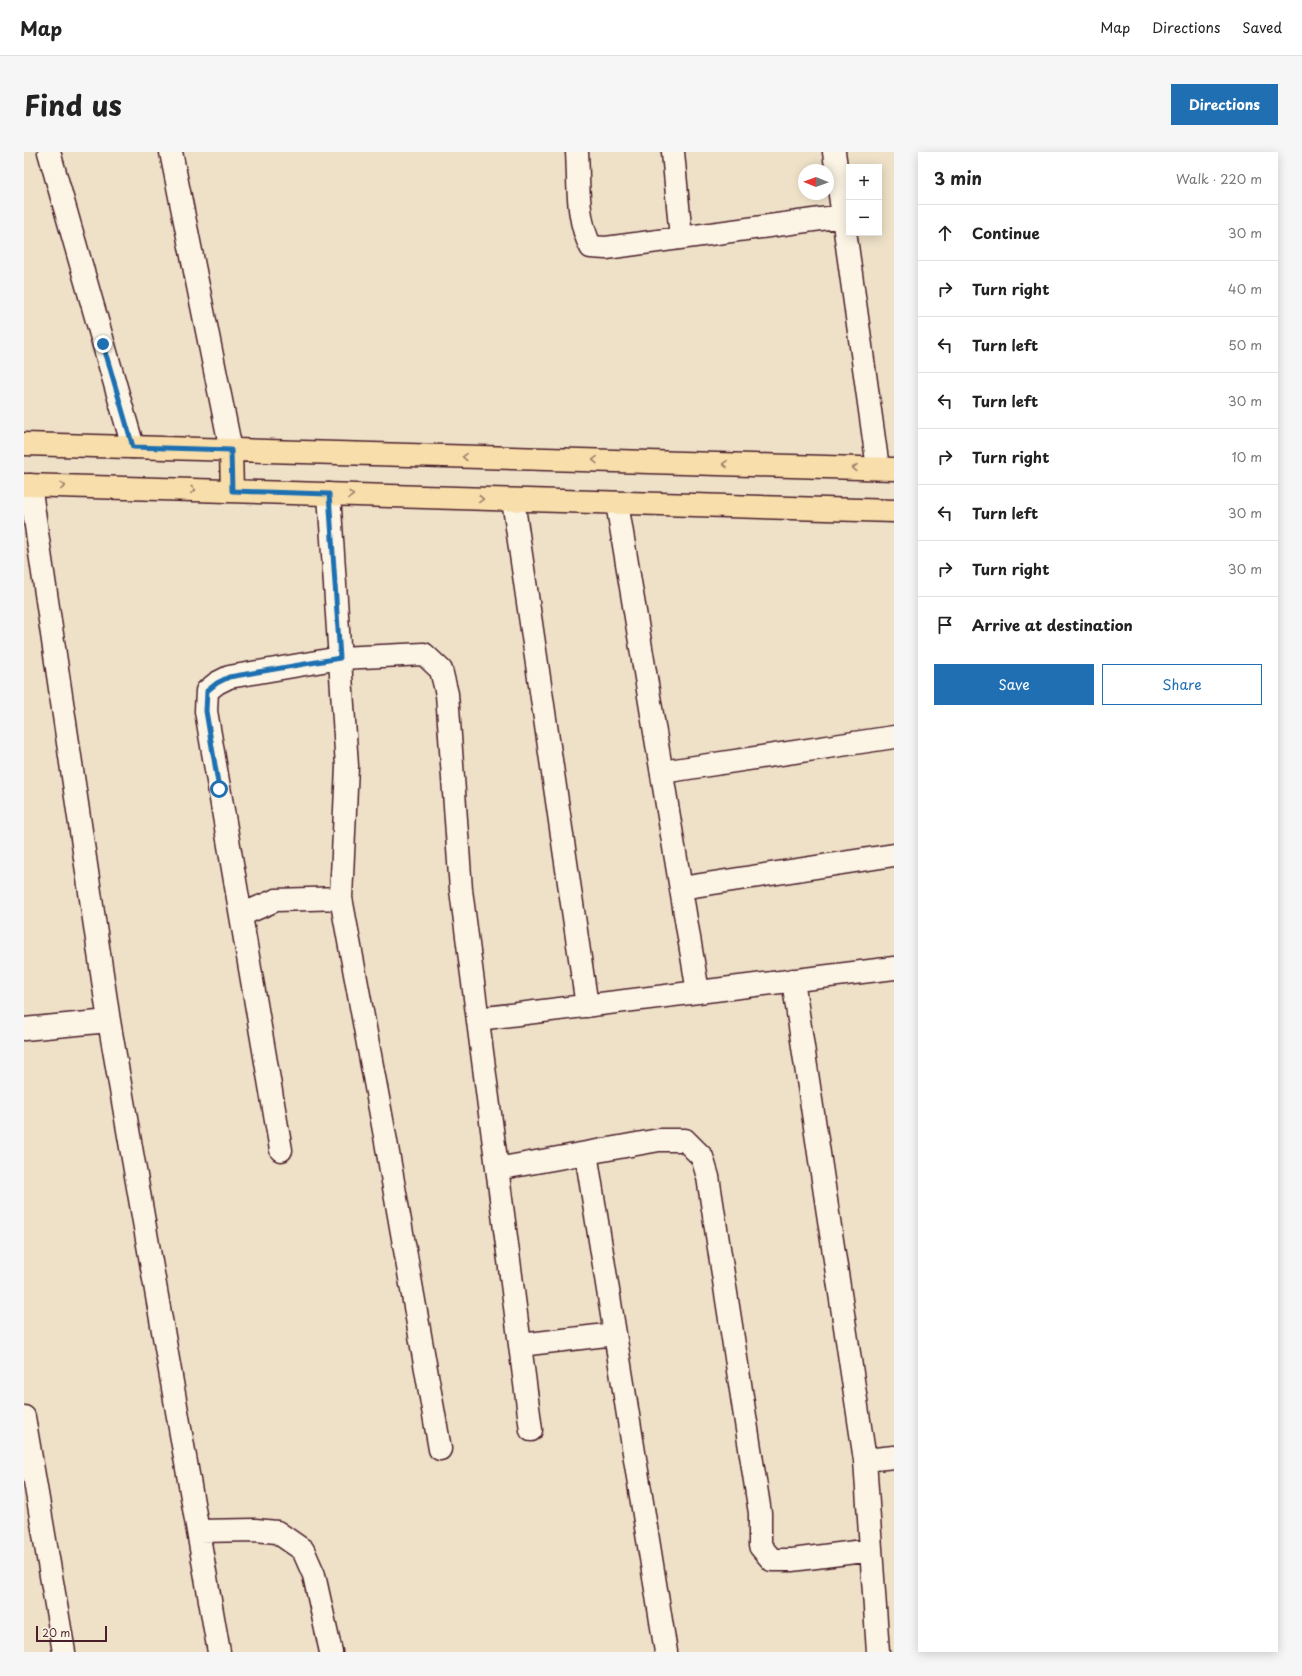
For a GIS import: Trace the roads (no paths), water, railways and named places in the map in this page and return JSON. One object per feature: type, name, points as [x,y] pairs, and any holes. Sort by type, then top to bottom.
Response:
[{"type":"main road","points":[[24,444],[886,469]]},
{"type":"main road","points":[[231,450],[232,491]]},
{"type":"main road","points":[[27,485],[894,511]]},
{"type":"street","points":[[49,152],[133,447]]},
{"type":"street","points":[[171,152],[231,450]]},
{"type":"street","points":[[577,152],[584,234],[591,247],[606,248],[843,216]]},
{"type":"street","points":[[673,152],[681,238]]},
{"type":"street","points":[[834,152],[843,216],[886,469]]},
{"type":"street","points":[[27,485],[109,1021],[219,1652]]},
{"type":"street","points":[[329,494],[347,766],[342,898],[387,1144],[440,1449]]},
{"type":"street","points":[[513,500],[588,1006]]},
{"type":"street","points":[[617,503],[698,992]]},
{"type":"street","points":[[281,1150],[206,711],[207,691],[217,683],[229,677],[340,658],[424,654],[441,670],[447,694],[461,890],[531,1430]]},
{"type":"street","points":[[662,772],[894,737]]},
{"type":"street","points":[[681,888],[894,855]]},
{"type":"street","points":[[241,915],[276,900],[342,898]]},
{"type":"street","points":[[478,1019],[894,968]]},
{"type":"street","points":[[793,980],[865,1460],[878,1652]]},
{"type":"street","points":[[24,1029],[109,1021]]},
{"type":"street","points":[[497,1169],[659,1140],[685,1140],[702,1157],[708,1177],[760,1513],[760,1546],[772,1560],[792,1560],[871,1550]]},
{"type":"street","points":[[586,1153],[666,1652]]},
{"type":"street","points":[[520,1345],[615,1334]]},
{"type":"street","points":[[24,1416],[64,1652]]},
{"type":"street","points":[[865,1460],[894,1457]]},
{"type":"street","points":[[198,1531],[255,1530],[277,1532],[304,1550],[314,1575],[331,1652]]}]
